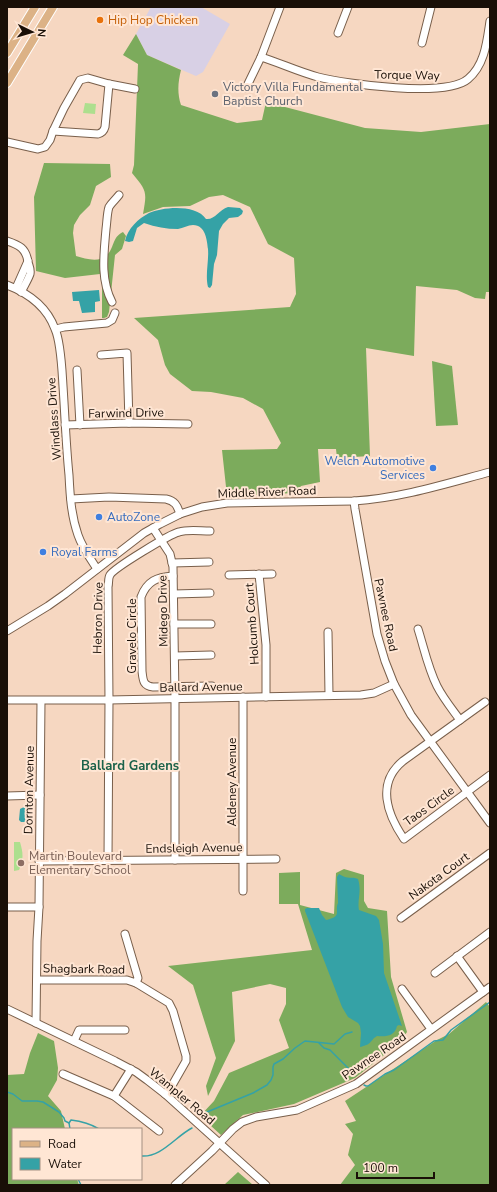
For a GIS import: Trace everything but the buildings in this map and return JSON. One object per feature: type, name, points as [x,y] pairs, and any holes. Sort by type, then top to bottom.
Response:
[{"type":"main road","points":[[7,53],[35,7]]},
{"type":"main road","points":[[7,83],[53,7]]},
{"type":"street","points":[[246,88],[261,57],[280,7]]},
{"type":"street","points":[[338,33],[348,7]]},
{"type":"street","points":[[422,42],[431,7]]},
{"type":"street","name":"Torque Way","points":[[261,57],[318,77],[360,85],[390,88],[448,87],[463,83],[476,71],[484,56],[490,21]]},
{"type":"street","points":[[7,142],[34,149],[42,149],[50,140],[64,108],[80,80],[88,78],[108,84],[135,89]]},
{"type":"street","points":[[53,131],[101,133],[105,127],[108,84]]},
{"type":"street","points":[[112,302],[107,292],[104,280],[105,246],[109,208],[113,201],[120,195]]},
{"type":"street","points":[[7,241],[23,248],[28,255],[28,262],[18,290]]},
{"type":"street","name":"Windlass Drive","points":[[7,285],[28,294],[47,315],[56,329],[62,367],[70,499],[73,517],[78,536],[84,550],[97,570]]},
{"type":"street","points":[[56,329],[107,323],[112,320],[115,313]]},
{"type":"street","points":[[101,355],[127,353],[129,423]]},
{"type":"street","points":[[77,370],[80,425]]},
{"type":"street","name":"Farwind Drive","points":[[65,425],[129,423],[188,424]]},
{"type":"street","name":"Middle River Road","points":[[7,631],[48,606],[153,528],[180,514],[202,507],[227,503],[354,501],[373,499],[400,495],[490,472]]},
{"type":"street","points":[[70,499],[166,499],[176,504],[180,514]]},
{"type":"street","name":"Pawnee Road","points":[[354,501],[377,634],[394,684],[411,714],[490,823]]},
{"type":"street","name":"Midego Drive","points":[[153,528],[170,554],[174,576],[176,698],[175,860]]},
{"type":"street","points":[[162,541],[179,532],[210,530]]},
{"type":"street","name":"Hebron Drive","points":[[109,700],[109,578],[113,572],[121,566],[162,541]]},
{"type":"street","points":[[172,563],[209,562]]},
{"type":"street","name":"Holcumb Court","points":[[259,574],[266,645],[266,697]]},
{"type":"street","name":"Holcumb Court","points":[[229,575],[272,574]]},
{"type":"street","name":"Gravelo Circle","points":[[174,576],[163,577],[149,584],[141,597],[141,603],[142,677],[145,684],[149,687],[175,687]]},
{"type":"street","points":[[174,594],[210,593]]},
{"type":"street","points":[[174,624],[212,624]]},
{"type":"street","points":[[418,629],[434,680],[442,695],[460,720]]},
{"type":"street","points":[[328,632],[329,695]]},
{"type":"street","points":[[175,656],[211,655]]},
{"type":"street","name":"Ballard Avenue","points":[[7,700],[41,701],[365,695],[394,684]]},
{"type":"street","points":[[175,687],[212,686]]},
{"type":"street","name":"Aldeney Avenue","points":[[243,697],[243,891]]},
{"type":"street","points":[[108,860],[109,700]]},
{"type":"street","name":"Dornton Avenue","points":[[36,1023],[41,701]]},
{"type":"street","points":[[430,741],[485,702]]},
{"type":"street","name":"Taos Circle","points":[[430,741],[399,764],[392,772],[388,782],[388,806],[395,825],[404,839],[467,792]]},
{"type":"street","points":[[467,792],[490,775]]},
{"type":"street","points":[[7,796],[40,796]]},
{"type":"street","name":"Nakota Court","points":[[401,918],[490,853]]},
{"type":"street","name":"Endsleigh Avenue","points":[[39,861],[276,859]]},
{"type":"street","points":[[7,907],[39,907]]},
{"type":"street","points":[[435,973],[490,932]]},
{"type":"street","points":[[125,934],[138,978],[136,983]]},
{"type":"street","points":[[457,956],[483,992]]},
{"type":"street","name":"Shagbark Road","points":[[37,980],[127,980],[136,983],[169,1003],[172,1007],[186,1056],[185,1064],[170,1089],[165,1094]]},
{"type":"street","name":"Pawnee Road","points":[[175,1185],[233,1129],[245,1120],[297,1110],[356,1084],[490,986]]},
{"type":"street","points":[[402,989],[431,1029]]},
{"type":"street","name":"Wampler Road","points":[[7,1009],[131,1069],[165,1094],[266,1185]]},
{"type":"street","points":[[74,1041],[79,1030],[125,1030]]},
{"type":"street","points":[[114,1096],[131,1069]]},
{"type":"street","points":[[63,1074],[114,1096],[159,1131]]},
{"type":"shaded area","points":[[151,7],[201,7],[230,24],[203,72],[196,76],[147,55],[136,34]]},
{"type":"green space","points":[[136,34],[147,55],[181,70],[178,88],[181,105],[237,123],[262,120],[266,102],[365,128],[421,132],[490,124],[490,292],[486,292],[485,299],[475,298],[457,290],[416,286],[414,356],[366,348],[370,456],[337,458],[336,449],[318,449],[320,482],[301,486],[296,493],[227,496],[222,450],[277,449],[281,443],[263,409],[243,398],[211,392],[192,391],[170,374],[165,365],[158,340],[134,318],[290,307],[296,294],[294,258],[268,244],[250,207],[223,195],[209,197],[190,206],[163,207],[143,214],[145,192],[141,184],[132,173],[134,165],[138,64],[123,55]]},
{"type":"green space","points":[[85,103],[96,104],[95,114],[83,113]]},
{"type":"green space","points":[[44,163],[110,164],[111,177],[96,186],[90,205],[80,215],[74,225],[73,233],[76,256],[92,260],[100,259],[107,255],[119,234],[123,232],[126,236],[122,249],[115,255],[109,312],[107,317],[102,318],[102,281],[100,274],[65,278],[36,271],[34,197]]},
{"type":"green space","points":[[432,361],[452,366],[458,425],[436,426]]},
{"type":"green space","points":[[14,842],[20,842],[22,849],[22,863],[19,870],[14,871]]},
{"type":"green space","points":[[344,869],[364,875],[364,901],[368,908],[387,911],[391,977],[407,1032],[398,1044],[355,1078],[294,1104],[243,1115],[221,1135],[200,1116],[214,1101],[229,1073],[289,1048],[279,1020],[286,1004],[286,988],[270,984],[232,992],[235,1041],[208,1096],[206,1086],[216,1058],[193,985],[168,966],[312,950],[298,904],[279,904],[279,873],[300,872],[300,905],[334,914],[336,873]]},
{"type":"green space","points":[[486,1002],[490,1007],[490,1185],[340,1185],[355,1165],[348,1155],[353,1134],[345,1124],[356,1121],[345,1101],[437,1040],[449,1034]]},
{"type":"green space","points":[[38,1033],[54,1041],[58,1068],[57,1080],[48,1096],[61,1111],[65,1128],[12,1128],[12,1180],[77,1180],[79,1185],[7,1185],[7,1075],[24,1074]]},
{"type":"green space","points":[[238,1172],[253,1185],[224,1185]]},
{"type":"water","points":[[228,207],[240,208],[243,211],[238,217],[229,218],[219,231],[217,255],[214,264],[212,285],[210,288],[208,287],[207,278],[207,242],[205,234],[201,228],[191,225],[178,229],[161,228],[144,223],[137,228],[133,241],[125,241],[128,232],[137,221],[145,215],[155,211],[171,208],[187,209],[195,211],[206,219],[209,219]]},
{"type":"water","points":[[99,290],[100,301],[95,302],[95,312],[82,313],[79,301],[73,301],[72,292]]},
{"type":"water","points":[[27,807],[29,810],[29,819],[26,822],[21,822],[19,820],[20,809]]},
{"type":"water","points":[[339,874],[345,877],[358,879],[360,888],[359,910],[376,916],[379,920],[383,944],[384,973],[402,1026],[397,1026],[394,1032],[390,1035],[377,1036],[369,1044],[360,1047],[360,1026],[348,1017],[342,1007],[305,911],[307,908],[319,908],[326,920],[336,915],[338,903],[337,877]]},
{"type":"waterway","points":[[364,1085],[368,1086],[385,1074],[394,1070],[434,1041],[443,1040],[451,1030],[490,1002]]},
{"type":"waterway","points":[[204,1119],[207,1112],[253,1093],[267,1085],[273,1075],[274,1064],[283,1059],[305,1041],[334,1044],[345,1034],[352,1032]]},
{"type":"waterway","points":[[319,1043],[324,1048],[330,1050],[355,1075]]},
{"type":"waterway","points":[[7,1092],[13,1094],[22,1101],[43,1102],[59,1112],[65,1121],[69,1123],[70,1128]]},
{"type":"waterway","points":[[69,1123],[71,1120],[78,1121],[97,1128]]},
{"type":"waterway","points":[[142,1156],[155,1154],[192,1128]]},
{"type":"waterway","points":[[78,1180],[81,1185]]},
{"type":"place","name":"Hip Hop Chicken","points":[[100,20]]},
{"type":"place","name":"Victory Villa Fundamental Baptist Church","points":[[215,94]]},
{"type":"place","name":"Welch Automotive Services","points":[[433,468]]},
{"type":"place","name":"AutoZone","points":[[99,517]]},
{"type":"place","name":"Royal Farms","points":[[43,552]]},
{"type":"place","name":"Martin Boulevard Elementary School","points":[[21,863]]},
{"type":"district","name":"Ballard Gardens","points":[[130,766]]}]
